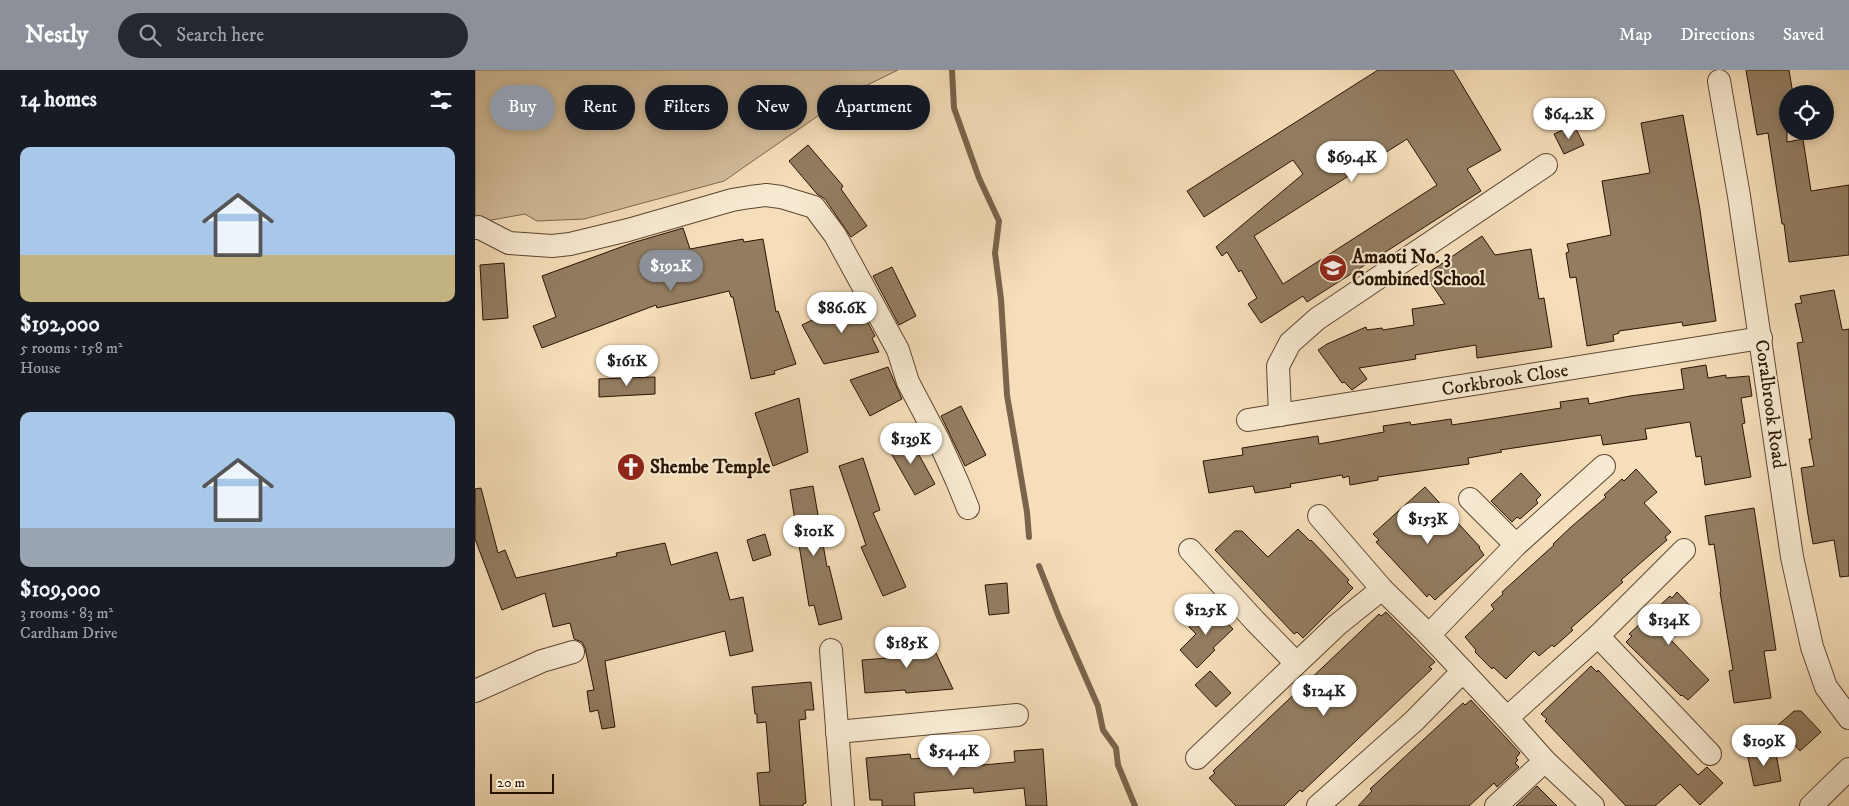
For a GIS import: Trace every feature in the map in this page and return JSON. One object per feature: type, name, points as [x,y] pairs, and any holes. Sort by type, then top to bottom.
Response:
[{"type":"street","name":"Coralbrook Road","points":[[1719,81],[1761,338],[1792,557],[1810,638],[1826,687],[1849,718]]},
{"type":"street","points":[[1280,416],[1278,366],[1290,343],[1317,319],[1547,164]]},
{"type":"street","points":[[475,228],[478,226],[509,243],[552,246],[570,244],[628,230],[713,205],[750,197],[766,195],[781,197],[814,208],[835,235],[898,350],[908,382],[938,439],[968,508]]},
{"type":"street","name":"Corkbrook Close","points":[[1249,420],[1761,338]]},
{"type":"street","points":[[1429,635],[1516,546],[1604,466]]},
{"type":"street","points":[[1470,499],[1516,546]]},
{"type":"street","points":[[1319,516],[1382,589],[1429,635],[1545,761],[1593,806]]},
{"type":"street","points":[[1190,550],[1296,663]]},
{"type":"street","points":[[1507,718],[1598,636],[1684,550]]},
{"type":"street","points":[[1197,758],[1337,625],[1382,589]]},
{"type":"street","points":[[1598,636],[1710,754]]},
{"type":"street","points":[[831,650],[843,806]]},
{"type":"street","points":[[475,691],[542,661],[573,652]]},
{"type":"street","points":[[1318,806],[1414,721],[1463,671]]},
{"type":"street","points":[[837,732],[1017,715]]},
{"type":"street","points":[[1496,806],[1545,761]]},
{"type":"street","points":[[1811,806],[1849,769]]},
{"type":"shaded area","points":[[475,70],[898,70],[867,85],[817,85],[817,117],[807,123],[807,85],[738,85],[738,130],[798,130],[724,181],[584,219],[537,221],[525,214],[475,223]]},
{"type":"building","points":[[1378,70],[1453,70],[1501,150],[1467,169],[1481,191],[1307,302],[1303,296],[1261,323],[1248,304],[1257,298],[1241,270],[1239,272],[1227,252],[1222,256],[1216,247],[1303,174],[1293,160],[1204,217],[1187,191]],"holes":[[[1407,139],[1437,185],[1283,284],[1254,236]]]},
{"type":"building","points":[[1746,70],[1789,70],[1792,85],[1779,85],[1779,140],[1787,140],[1787,142],[1803,140],[1811,191],[1849,185],[1849,255],[1789,262],[1768,133],[1757,135]]},
{"type":"building","points":[[1683,115],[1700,210],[1716,321],[1683,326],[1682,322],[1619,331],[1619,333],[1613,335],[1614,341],[1587,346],[1576,277],[1570,278],[1566,253],[1569,252],[1567,244],[1611,235],[1602,181],[1650,173],[1641,123]]},
{"type":"building","points":[[1574,125],[1584,145],[1564,154],[1554,134]]},
{"type":"building","points":[[808,145],[843,186],[841,189],[867,226],[851,237],[825,199],[817,194],[789,161]]},
{"type":"building","points":[[683,228],[690,249],[743,239],[744,242],[763,239],[776,312],[778,311],[796,364],[774,371],[775,374],[751,379],[733,297],[731,297],[729,291],[657,308],[656,305],[542,348],[533,326],[556,317],[542,276],[632,243]]},
{"type":"building","points":[[1482,236],[1495,255],[1531,249],[1539,299],[1544,298],[1552,347],[1477,358],[1476,345],[1415,355],[1416,359],[1359,368],[1367,379],[1352,390],[1344,382],[1342,383],[1318,350],[1327,344],[1366,327],[1367,330],[1382,328],[1383,330],[1414,325],[1412,309],[1445,304],[1425,275]]},
{"type":"building","points":[[504,263],[508,318],[483,320],[480,265]]},
{"type":"building","points":[[892,267],[916,316],[899,325],[873,276]]},
{"type":"building","points":[[1834,290],[1842,329],[1849,329],[1849,576],[1840,577],[1834,540],[1813,544],[1808,515],[1801,468],[1814,466],[1809,439],[1812,439],[1797,343],[1803,342],[1795,304],[1802,303],[1800,296]]},
{"type":"building","points":[[855,299],[875,336],[872,338],[879,352],[824,364],[802,325]]},
{"type":"building","points":[[1706,365],[1708,378],[1726,375],[1726,378],[1749,376],[1752,396],[1741,398],[1745,423],[1742,424],[1751,477],[1705,485],[1701,456],[1696,457],[1690,422],[1645,429],[1647,439],[1603,445],[1601,435],[1500,450],[1502,452],[1468,458],[1469,464],[1378,477],[1378,480],[1350,485],[1349,476],[1343,478],[1342,475],[1290,484],[1291,487],[1255,493],[1253,486],[1209,493],[1203,461],[1243,455],[1242,448],[1318,436],[1319,444],[1384,432],[1383,426],[1410,422],[1411,425],[1451,419],[1452,425],[1561,408],[1560,402],[1588,398],[1589,404],[1630,396],[1684,389],[1681,369]]},
{"type":"building","points":[[888,367],[902,399],[870,416],[850,380]]},
{"type":"building","points":[[655,377],[655,394],[599,397],[599,379]]},
{"type":"building","points":[[799,398],[808,452],[773,466],[755,413]]},
{"type":"building","points":[[961,406],[986,455],[965,466],[941,416]]},
{"type":"building","points":[[908,435],[935,484],[915,495],[887,446]]},
{"type":"building","points":[[863,458],[880,510],[873,513],[906,587],[883,596],[861,547],[866,545],[839,466]]},
{"type":"building","points":[[1636,469],[1657,492],[1644,503],[1671,532],[1665,537],[1667,540],[1621,580],[1623,582],[1571,628],[1573,630],[1554,647],[1552,645],[1539,656],[1534,651],[1506,679],[1493,667],[1492,669],[1475,652],[1476,650],[1465,637],[1494,609],[1491,605],[1503,594],[1502,592],[1606,497],[1604,495],[1622,479],[1624,481]]},
{"type":"building","points":[[1521,473],[1541,495],[1536,500],[1538,503],[1520,519],[1517,517],[1512,522],[1491,501]]},
{"type":"building","points":[[813,486],[827,567],[829,566],[842,619],[819,625],[814,605],[809,606],[790,490]]},
{"type":"building","points":[[1425,487],[1480,547],[1484,555],[1435,600],[1429,594],[1427,597],[1376,542],[1379,540],[1373,534]]},
{"type":"building","points":[[481,488],[498,553],[505,550],[516,578],[617,556],[616,553],[665,543],[671,565],[717,552],[730,600],[743,597],[753,651],[730,656],[725,631],[605,661],[615,727],[602,729],[598,710],[590,712],[587,691],[594,690],[585,648],[582,642],[574,639],[570,623],[553,627],[545,593],[502,610],[475,539],[475,489]]},
{"type":"building","points":[[1754,508],[1776,650],[1764,651],[1771,698],[1734,703],[1729,671],[1733,670],[1714,544],[1709,545],[1705,516]]},
{"type":"building","points":[[1298,529],[1349,580],[1347,582],[1353,588],[1303,638],[1297,632],[1294,634],[1215,550],[1235,531],[1242,531],[1268,557]]},
{"type":"building","points":[[765,534],[771,555],[753,561],[747,540]]},
{"type":"building","points":[[1007,583],[1009,613],[989,615],[985,585]]},
{"type":"building","points":[[1677,592],[1698,614],[1671,640],[1709,680],[1688,700],[1681,696],[1626,642],[1632,636],[1629,634],[1670,596],[1672,598]]},
{"type":"building","points":[[1211,606],[1233,629],[1213,648],[1215,650],[1197,668],[1180,650],[1196,634],[1189,627]]},
{"type":"building","points":[[1386,612],[1435,662],[1429,667],[1432,669],[1302,792],[1300,790],[1284,806],[1236,806],[1209,778],[1215,773],[1213,771],[1379,614],[1381,616]]},
{"type":"building","points":[[927,632],[929,654],[936,653],[953,689],[906,693],[905,690],[865,693],[862,660],[900,657],[897,635]]},
{"type":"building","points":[[1591,666],[1597,672],[1598,670],[1698,775],[1707,767],[1723,783],[1700,805],[1680,784],[1655,806],[1626,806],[1545,721],[1547,719],[1541,714]]},
{"type":"building","points":[[1210,671],[1231,693],[1216,707],[1195,685]]},
{"type":"building","points":[[811,682],[814,710],[805,710],[806,719],[799,720],[806,803],[803,806],[760,806],[757,773],[770,772],[766,722],[757,723],[752,687]]},
{"type":"building","points":[[1471,700],[1520,753],[1515,763],[1519,767],[1497,787],[1494,783],[1469,806],[1358,806],[1372,791],[1370,789],[1463,703],[1465,705]]},
{"type":"building","points":[[1794,711],[1801,711],[1821,732],[1800,751],[1777,726]]},
{"type":"building","points":[[1775,748],[1781,781],[1754,786],[1747,753]]},
{"type":"building","points":[[1043,749],[1047,806],[1026,806],[1024,788],[974,793],[973,788],[914,793],[915,806],[882,806],[882,800],[870,800],[866,758],[910,754],[911,759],[961,755],[962,767],[1015,762],[1014,751]]},
{"type":"building","points":[[1537,786],[1557,806],[1516,806]]},
{"type":"waterway","points":[[952,70],[954,108],[979,178],[999,221],[995,253],[1001,299],[1007,395],[1027,512],[1029,537]]},
{"type":"waterway","points":[[1039,566],[1098,706],[1103,730],[1116,748],[1118,765],[1135,806]]},
{"type":"place","name":"Amaoti No. 3 Combined School","points":[[1333,268]]},
{"type":"place","name":"Shembe Temple","points":[[631,467]]}]
